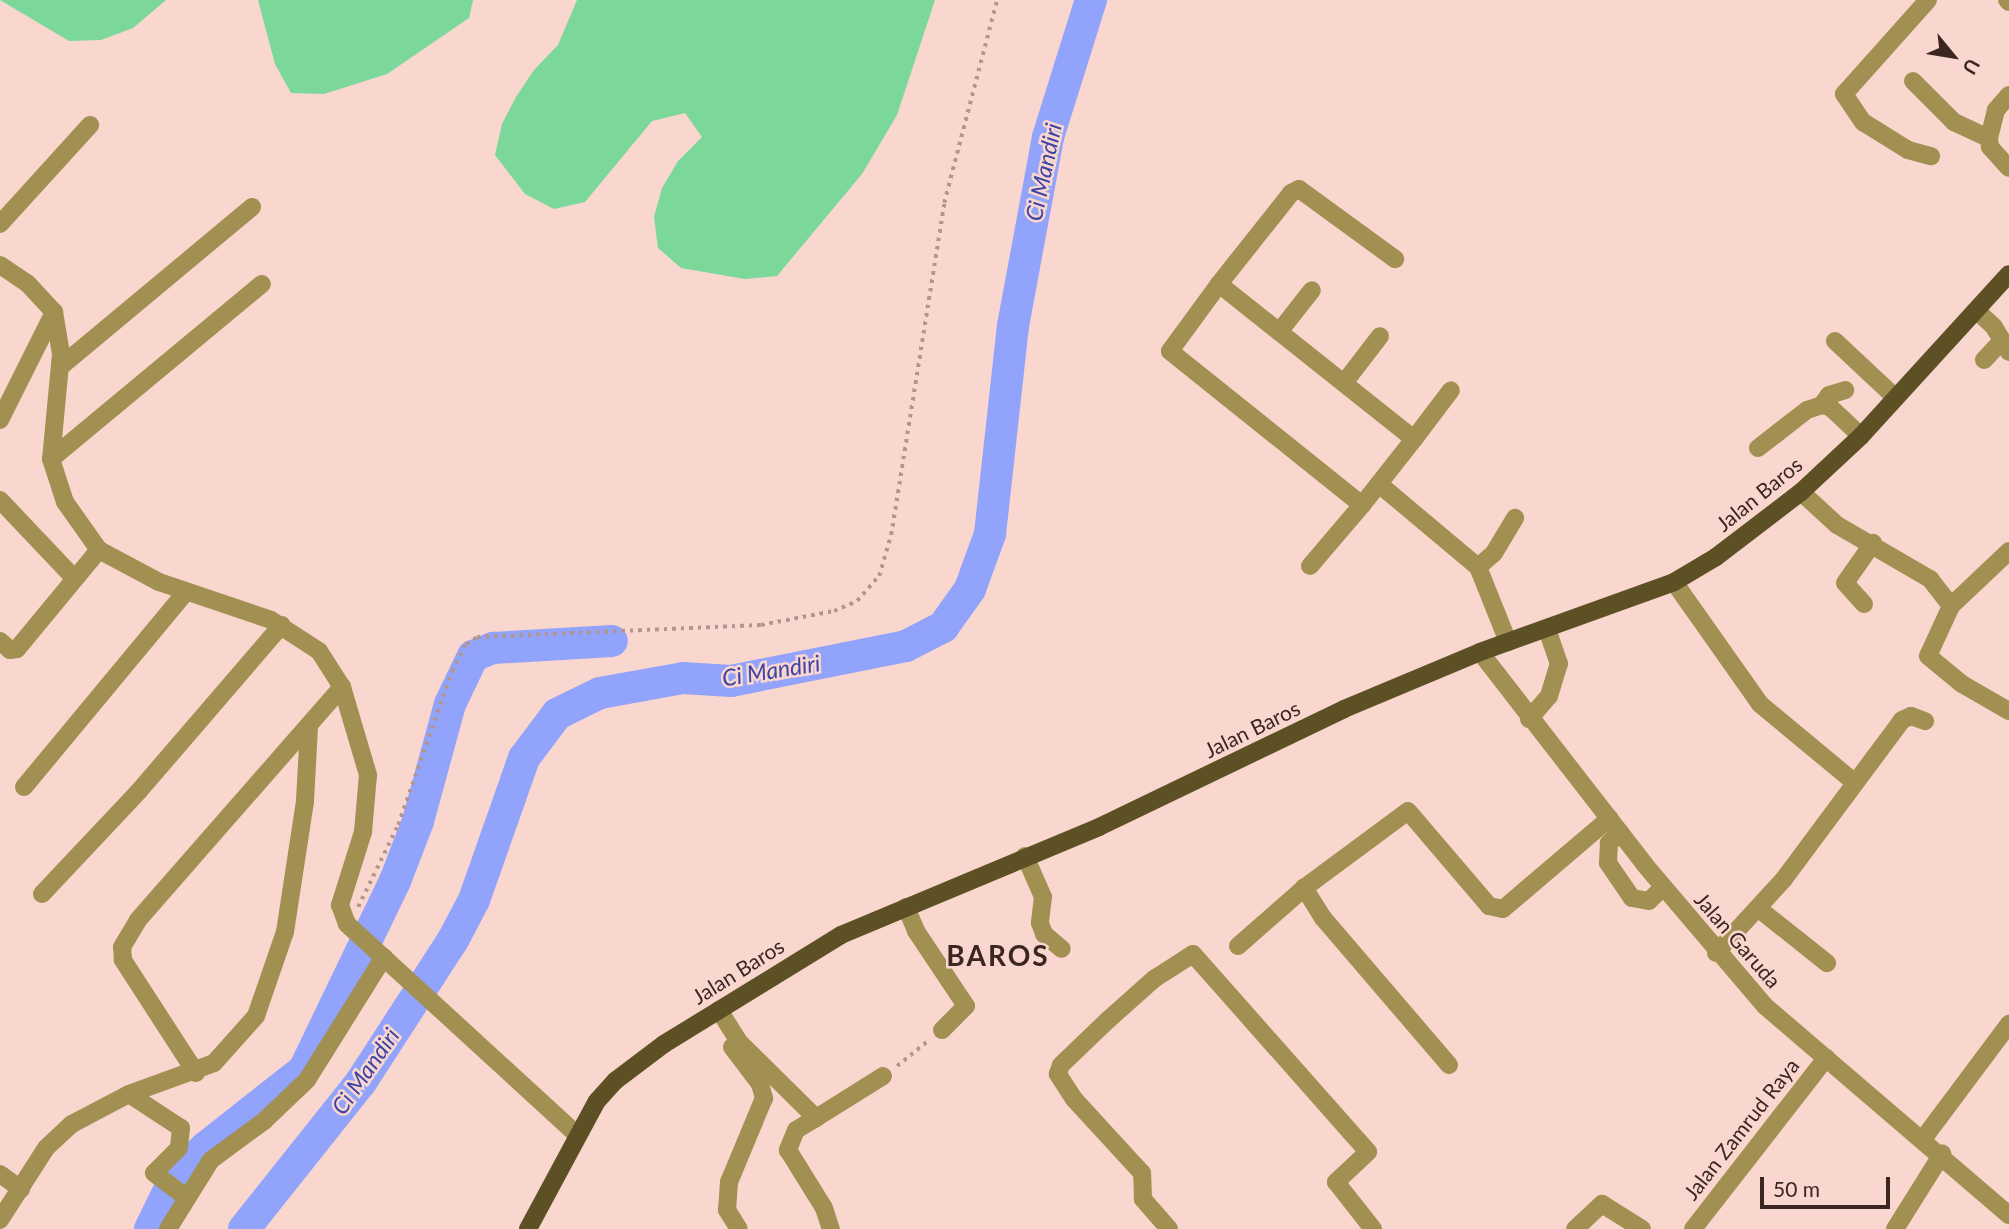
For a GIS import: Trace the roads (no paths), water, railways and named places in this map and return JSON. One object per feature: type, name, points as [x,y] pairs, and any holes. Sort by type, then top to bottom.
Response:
[{"type":"main road","name":"Jalan Baros","points":[[528,1229],[576,1134],[615,1081],[714,1013],[841,935],[1148,805],[1344,709],[1480,652],[1674,582],[1726,550],[1801,492],[1861,436],[2009,274]]},
{"type":"street","points":[[1928,0],[1844,94],[1863,121],[1908,150],[1931,156]]},
{"type":"street","points":[[1913,81],[1954,122],[1989,138]]},
{"type":"street","points":[[2009,95],[1996,110],[1989,138],[1990,148],[2009,168]]},
{"type":"street","points":[[0,224],[90,125]]},
{"type":"street","points":[[1362,505],[1171,352],[1219,284],[1291,193],[1299,189],[1395,260]]},
{"type":"street","points":[[60,367],[252,207]]},
{"type":"street","points":[[0,265],[42,296],[54,312],[60,367],[51,459],[65,502],[99,550],[150,579],[282,625],[319,651],[342,687],[368,775],[363,832],[340,905],[351,928],[576,1134]]},
{"type":"street","points":[[51,459],[262,284]]},
{"type":"street","points":[[1219,284],[1414,439]]},
{"type":"street","points":[[1279,332],[1312,290]]},
{"type":"street","points":[[1977,311],[1994,327],[2005,347],[1984,360]]},
{"type":"street","points":[[0,420],[6,393],[54,312]]},
{"type":"street","points":[[1344,383],[1380,336]]},
{"type":"street","points":[[1835,341],[1896,398]]},
{"type":"street","points":[[1310,566],[1379,484],[1451,390]]},
{"type":"street","points":[[1822,405],[1829,394],[1844,390]]},
{"type":"street","points":[[1758,448],[1807,410],[1822,405],[1830,407],[1861,436]]},
{"type":"street","points":[[1379,484],[1478,567],[1508,642]]},
{"type":"street","points":[[1801,492],[1837,526],[1873,543],[1930,579],[1951,606]]},
{"type":"street","points":[[0,500],[74,578]]},
{"type":"street","points":[[1478,567],[1494,553],[1515,518]]},
{"type":"street","points":[[1864,604],[1845,583],[1873,543]]},
{"type":"street","points":[[0,641],[10,650],[17,649],[99,550]]},
{"type":"street","points":[[2009,551],[1951,606],[1929,650],[1930,660],[2009,711]]},
{"type":"street","points":[[1674,582],[1760,704],[1854,782]]},
{"type":"street","points":[[24,787],[186,592]]},
{"type":"street","points":[[42,894],[139,791],[282,625]]},
{"type":"street","points":[[1529,719],[1549,696],[1559,664],[1547,629]]},
{"type":"street","name":"Jalan Garuda","points":[[1480,652],[1529,719],[1716,953],[1765,1006],[1942,1154],[2009,1215]]},
{"type":"street","points":[[196,1073],[123,960],[122,947],[138,920],[342,687]]},
{"type":"street","points":[[1716,953],[1759,909],[1902,720],[1911,716],[1926,721]]},
{"type":"street","points":[[0,1220],[55,1138],[129,1094],[196,1073],[243,1036],[270,982],[285,932],[303,813],[309,726]]},
{"type":"street","points":[[1237,946],[1304,888],[1408,811],[1489,906],[1503,909],[1615,825]]},
{"type":"street","points":[[1615,825],[1609,843],[1608,863],[1632,898],[1649,901],[1663,887]]},
{"type":"street","points":[[1025,856],[1043,897],[1040,923],[1044,934],[1062,949]]},
{"type":"street","points":[[1304,888],[1323,918],[1449,1065]]},
{"type":"street","points":[[906,907],[916,931],[966,1006],[942,1030]]},
{"type":"street","points":[[1759,909],[1827,963]]},
{"type":"street","points":[[168,1229],[179,1193],[211,1160],[264,1121],[307,1080],[379,953]]},
{"type":"street","points":[[1169,1229],[1143,1199],[1142,1173],[1074,1099],[1058,1074],[1061,1065],[1154,979],[1193,954],[1368,1152],[1336,1182],[1373,1229]]},
{"type":"street","points":[[714,1013],[740,1043],[816,1118]]},
{"type":"street","points":[[714,1013],[760,1084],[764,1098],[729,1182],[727,1210],[739,1229]]},
{"type":"street","points":[[1923,1139],[2009,1024]]},
{"type":"street","name":"Jalan Zamrud Raya","points":[[1693,1229],[1826,1058]]},
{"type":"street","points":[[831,1229],[824,1208],[788,1150],[796,1130],[883,1076]]},
{"type":"street","points":[[129,1094],[172,1118],[183,1133],[179,1148],[154,1171],[156,1179],[179,1193]]},
{"type":"street","points":[[1895,1229],[1942,1154]]},
{"type":"street","points":[[0,1174],[20,1189]]},
{"type":"street","points":[[1576,1229],[1594,1208],[1605,1204],[1642,1229]]},
{"type":"waterway","name":"Ci Mandiri","points":[[244,1229],[361,1082],[453,940],[474,900],[524,758],[557,714],[600,693],[683,678],[731,681],[906,646],[943,627],[970,589],[990,534],[1013,326],[1048,137],[1091,0]]},
{"type":"waterway","points":[[150,1229],[175,1178],[206,1147],[304,1070],[395,881],[418,821],[450,704],[473,656],[493,648],[612,641]]},
{"type":"district","name":"BAROS","points":[[998,955]]}]
